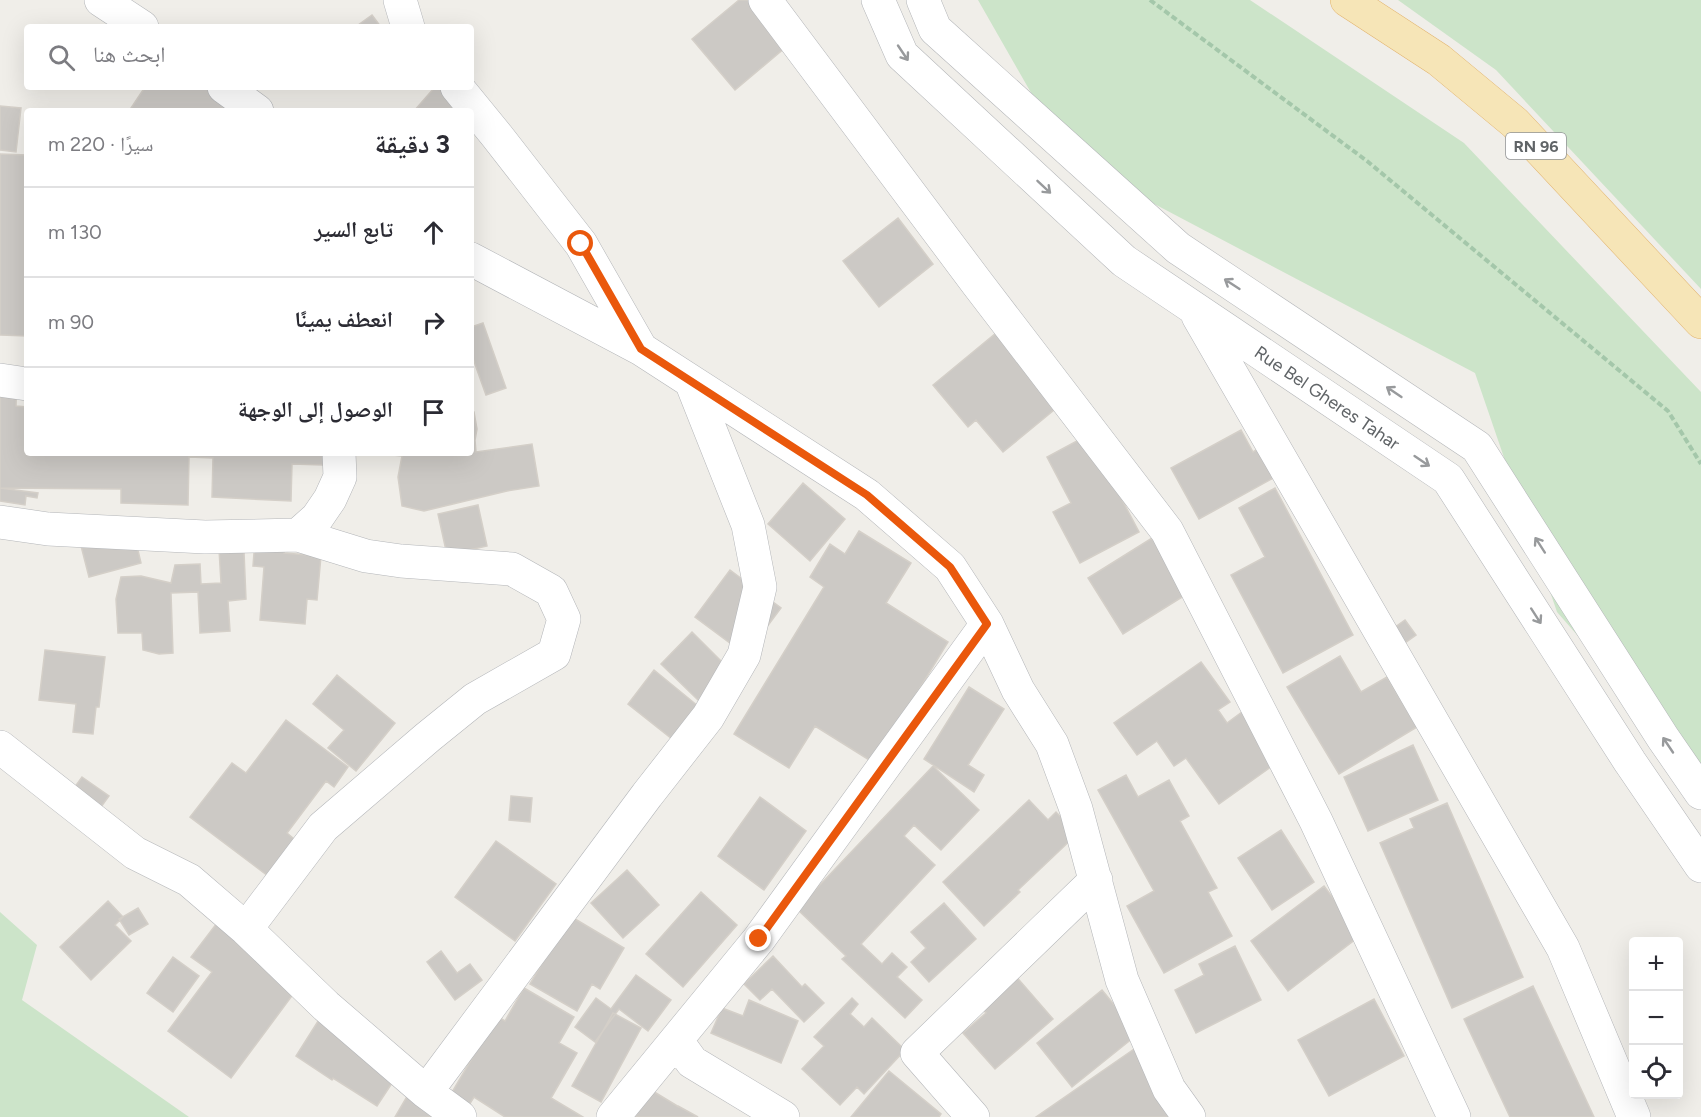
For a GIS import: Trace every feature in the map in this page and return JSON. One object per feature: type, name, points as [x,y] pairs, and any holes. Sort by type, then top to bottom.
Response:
[{"type":"main road","name":"RN 96","points":[[1347,0],[1439,60],[1515,123],[1701,322]]},
{"type":"street","points":[[101,0],[137,24]]},
{"type":"street","points":[[400,0],[407,24]]},
{"type":"street","points":[[765,0],[1167,531],[1316,821],[1454,1117]]},
{"type":"street","name":"Rue Bel Gheres Tahar","points":[[878,0],[902,55],[1124,261],[1448,479],[1630,762],[1701,866]]},
{"type":"street","points":[[923,0],[935,29],[1178,248],[1477,447],[1663,738],[1701,793]]},
{"type":"street","points":[[228,90],[253,108]]},
{"type":"street","points":[[459,90],[474,108]]},
{"type":"street","points":[[474,109],[581,244],[641,349]]},
{"type":"street","points":[[1178,248],[1194,308],[1563,948],[1634,1117]]},
{"type":"street","points":[[474,261],[641,349],[867,495],[950,567],[987,624],[1018,690],[1052,744],[1076,809],[1122,981],[1169,1089],[1189,1117]]},
{"type":"street","points":[[0,380],[24,384]]},
{"type":"street","points":[[426,1092],[647,795],[708,717],[744,655],[760,587],[748,525],[692,384]]},
{"type":"street","points":[[308,527],[330,499],[340,477],[339,456]]},
{"type":"street","points":[[0,522],[48,530],[205,537],[308,527],[366,556],[401,561],[512,569],[551,591],[564,619],[554,654],[475,699],[323,827],[246,930]]},
{"type":"street","points":[[613,1117],[759,939],[987,624]]},
{"type":"street","points":[[0,747],[135,853],[189,880],[326,1005],[426,1092],[460,1117]]},
{"type":"street","points":[[973,1117],[917,1053],[1095,880]]},
{"type":"street","points":[[676,1040],[692,1062],[783,1117]]},
{"type":"path","points":[[1150,0],[1367,161],[1668,411],[1701,464]]},
{"type":"green space","points":[[978,0],[1250,0],[1464,143],[1701,392],[1701,777],[1557,612],[1475,373],[1069,159]]},
{"type":"green space","points":[[1398,0],[1701,0],[1701,289],[1496,70]]},
{"type":"green space","points":[[0,912],[37,945],[22,1000],[189,1117],[0,1117]]},
{"type":"building","points":[[739,0],[779,0],[805,31],[735,90],[692,39]]},
{"type":"building","points":[[372,15],[379,24],[359,24]]},
{"type":"building","points":[[143,90],[214,90],[241,108],[131,108]]},
{"type":"building","points":[[432,90],[468,90],[466,108],[417,108]]},
{"type":"building","points":[[0,106],[21,108],[16,152],[0,150]]},
{"type":"building","points":[[0,154],[24,155],[24,336],[0,335]]},
{"type":"building","points":[[898,218],[933,264],[879,307],[843,261]]},
{"type":"building","points":[[483,323],[506,388],[486,395],[474,361],[474,326]]},
{"type":"building","points":[[996,333],[1059,406],[1003,452],[976,420],[968,427],[933,385]]},
{"type":"building","points":[[0,369],[17,370],[16,406],[24,407],[24,456],[324,456],[323,465],[292,464],[291,501],[212,497],[213,458],[189,457],[188,505],[121,503],[121,489],[0,488]]},
{"type":"building","points":[[474,412],[477,429],[476,452],[532,444],[539,486],[507,491],[424,511],[402,506],[398,477],[402,456],[474,456]]},
{"type":"building","points":[[1241,430],[1253,452],[1261,447],[1277,476],[1199,519],[1171,468]]},
{"type":"building","points":[[1088,435],[1139,532],[1080,563],[1053,512],[1071,503],[1047,457]]},
{"type":"building","points":[[803,483],[845,519],[810,561],[768,524]]},
{"type":"building","points":[[0,488],[38,493],[37,498],[26,496],[25,505],[0,501]]},
{"type":"building","points":[[1275,488],[1353,635],[1283,673],[1231,575],[1265,557],[1239,508]]},
{"type":"building","points":[[478,505],[487,546],[447,555],[438,514]]},
{"type":"building","points":[[859,531],[911,563],[886,603],[948,642],[874,763],[815,726],[789,768],[734,734],[824,587],[810,577],[830,544],[845,554]]},
{"type":"building","points":[[1152,538],[1187,594],[1123,634],[1088,578]]},
{"type":"building","points":[[255,540],[285,542],[284,553],[321,556],[317,600],[307,599],[305,624],[260,620],[264,567],[253,566]]},
{"type":"building","points":[[80,542],[136,542],[141,563],[89,577]]},
{"type":"building","points":[[219,549],[244,552],[246,599],[228,601],[230,631],[200,633],[198,592],[171,593],[173,653],[159,654],[143,650],[142,633],[118,633],[116,599],[121,577],[141,576],[171,583],[175,565],[200,564],[201,584],[221,583]]},
{"type":"building","points":[[730,570],[781,608],[746,655],[695,617]]},
{"type":"building","points":[[1405,620],[1416,635],[1395,650],[1384,635]]},
{"type":"building","points":[[692,632],[728,668],[698,700],[661,664]]},
{"type":"building","points":[[45,650],[105,657],[93,734],[73,732],[76,704],[39,700]]},
{"type":"building","points":[[1340,656],[1361,692],[1387,677],[1417,727],[1339,774],[1287,687]]},
{"type":"building","points":[[1201,662],[1230,702],[1218,710],[1227,723],[1246,709],[1282,759],[1219,804],[1186,758],[1174,766],[1157,741],[1137,755],[1114,723]]},
{"type":"building","points":[[654,670],[698,706],[672,739],[628,704]]},
{"type":"building","points":[[337,675],[395,723],[356,771],[328,748],[344,730],[313,704]]},
{"type":"building","points":[[969,687],[1004,709],[968,765],[984,775],[974,792],[924,759]]},
{"type":"building","points":[[286,720],[348,767],[334,787],[326,781],[287,833],[299,843],[272,879],[190,817],[232,763],[246,773]]},
{"type":"building","points":[[1413,745],[1438,800],[1368,831],[1344,777]]},
{"type":"building","points":[[933,766],[979,810],[941,850],[914,825],[904,836],[935,865],[861,944],[882,964],[892,953],[907,967],[897,977],[922,1000],[905,1018],[842,959],[846,956],[797,909]]},
{"type":"building","points":[[1126,775],[1138,797],[1169,780],[1189,816],[1180,821],[1217,888],[1208,892],[1232,936],[1164,973],[1127,906],[1154,891],[1098,790]]},
{"type":"building","points":[[82,777],[109,796],[101,807],[74,788]]},
{"type":"building","points":[[511,796],[532,798],[530,822],[509,820]]},
{"type":"building","points":[[760,797],[806,831],[764,890],[718,856]]},
{"type":"building","points":[[1029,800],[1048,820],[1056,812],[1077,834],[984,926],[943,882]]},
{"type":"building","points":[[1447,803],[1523,977],[1452,1008],[1380,843],[1414,828],[1410,819]]},
{"type":"building","points":[[1281,830],[1314,882],[1272,910],[1238,858]]},
{"type":"building","points":[[496,841],[556,884],[515,941],[455,897]]},
{"type":"building","points":[[627,870],[659,905],[623,938],[591,903]]},
{"type":"building","points":[[1324,886],[1361,935],[1288,991],[1251,941]]},
{"type":"building","points":[[701,892],[737,925],[683,987],[646,954]]},
{"type":"building","points":[[108,901],[123,917],[115,925],[131,941],[91,980],[60,947]]},
{"type":"building","points":[[944,903],[976,939],[929,982],[911,962],[926,948],[911,932]]},
{"type":"building","points":[[138,908],[148,924],[129,935],[119,919]]},
{"type":"building","points":[[570,916],[624,948],[600,989],[592,984],[577,1011],[530,984]]},
{"type":"building","points":[[217,923],[300,985],[231,1078],[168,1031],[212,972],[191,957]]},
{"type":"building","points":[[1235,946],[1261,1000],[1196,1033],[1175,990],[1204,975],[1199,964]]},
{"type":"building","points":[[441,951],[457,973],[470,964],[482,980],[455,1000],[427,962]]},
{"type":"building","points":[[773,956],[802,987],[805,984],[824,1003],[804,1022],[772,989],[760,1000],[744,984]]},
{"type":"building","points":[[173,957],[199,976],[173,1012],[147,993]]},
{"type":"building","points":[[1007,966],[1053,1019],[995,1069],[963,1033],[986,1013],[972,996]]},
{"type":"building","points":[[636,975],[671,1000],[648,1031],[619,1009],[595,1042],[575,1027],[596,998],[611,1009]]},
{"type":"building","points":[[1533,986],[1594,1117],[1510,1117],[1464,1019]]},
{"type":"building","points":[[524,988],[574,1017],[559,1043],[577,1053],[551,1098],[583,1117],[505,1117],[474,1097],[466,1110],[448,1099],[497,1016],[505,1021]]},
{"type":"building","points":[[1102,990],[1138,1034],[1072,1087],[1037,1043]]},
{"type":"building","points":[[852,998],[858,1004],[850,1014],[864,1027],[872,1018],[905,1050],[864,1094],[857,1087],[840,1105],[802,1069],[824,1046],[814,1037]]},
{"type":"building","points":[[1374,999],[1404,1056],[1329,1096],[1298,1040]]},
{"type":"building","points":[[749,1000],[798,1021],[781,1063],[711,1033],[722,1008],[743,1016]]},
{"type":"building","points":[[613,1013],[641,1028],[601,1102],[572,1086]]},
{"type":"building","points":[[320,1018],[400,1071],[377,1106],[296,1056]]},
{"type":"building","points":[[1137,1047],[1173,1117],[1036,1117]]},
{"type":"building","points":[[889,1071],[941,1114],[939,1117],[851,1117]]},
{"type":"building","points":[[651,1090],[679,1107],[698,1117],[635,1117]]},
{"type":"building","points":[[409,1093],[449,1117],[395,1117]]},
{"type":"route","points":[[581,244],[641,349],[867,495],[950,567],[987,624],[759,939]]}]
